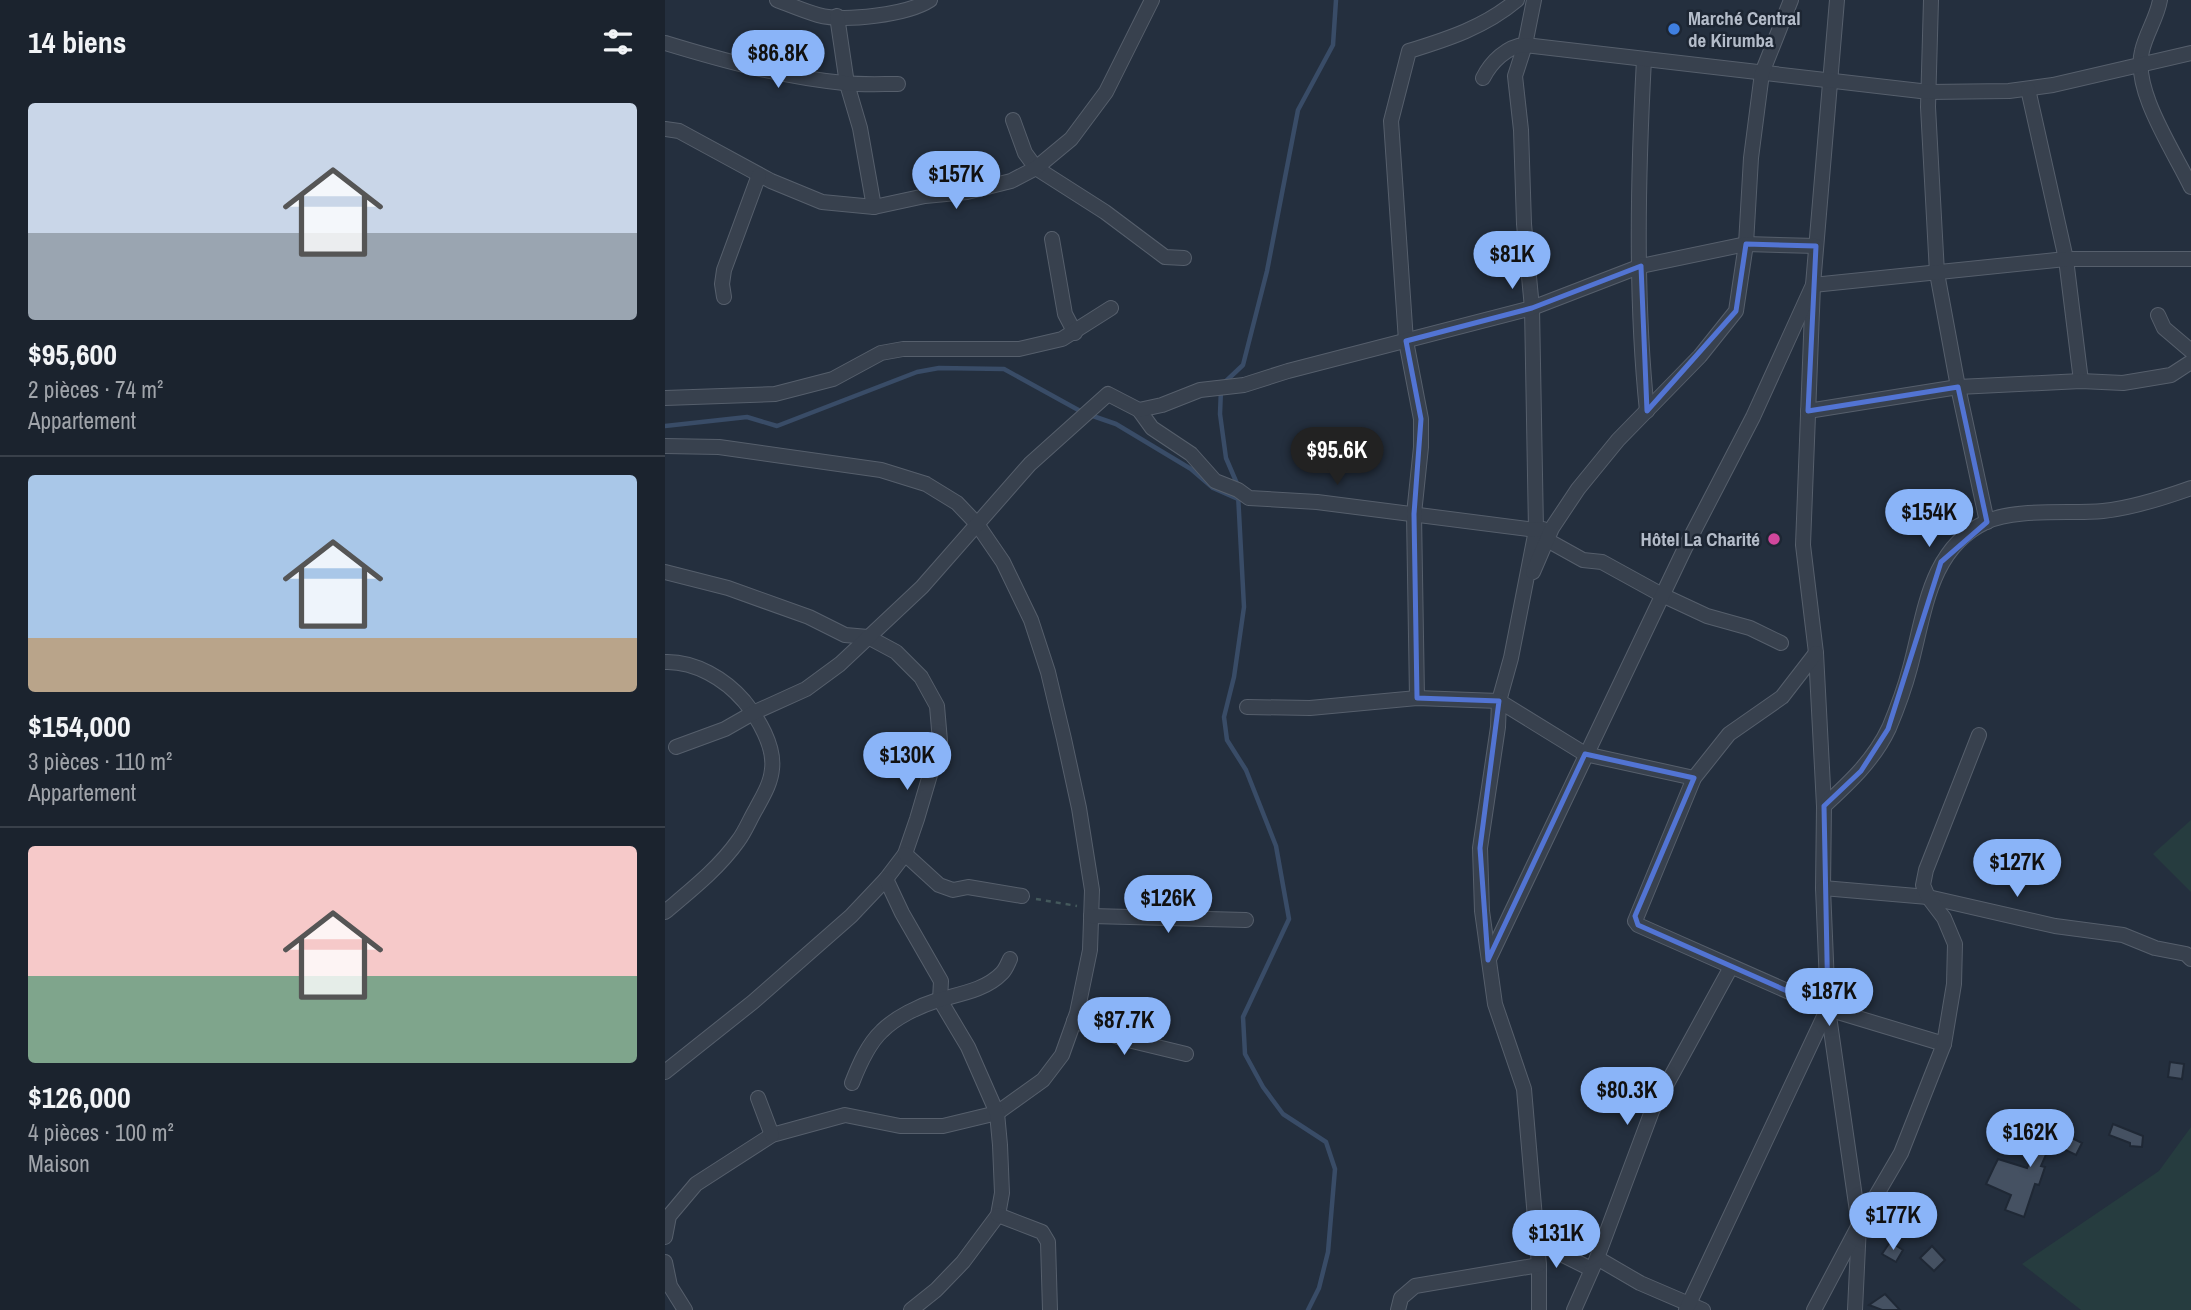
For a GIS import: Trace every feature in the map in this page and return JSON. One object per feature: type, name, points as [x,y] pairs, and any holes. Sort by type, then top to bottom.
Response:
[{"type":"street","points":[[777,0],[821,16],[880,16],[922,5],[930,0]]},
{"type":"street","points":[[665,129],[679,131],[759,174],[822,202],[874,207],[925,196],[967,192],[1011,181],[1037,168],[1071,139],[1106,92],[1152,0]]},
{"type":"street","points":[[1417,698],[1414,514],[1421,419],[1406,341],[1391,121],[1409,51],[1469,31],[1497,16],[1517,0]]},
{"type":"street","points":[[1534,0],[1525,45],[1515,76],[1521,130],[1524,224],[1532,308],[1545,533]]},
{"type":"street","points":[[1539,1310],[1539,1265],[1524,1089],[1495,1004],[1482,911],[1481,848],[1498,727],[1499,701],[1511,658],[1523,596],[1545,533],[1618,440],[1700,356],[1736,312],[1746,244],[1751,159],[1762,73],[1791,0]]},
{"type":"street","points":[[1837,0],[1813,285],[1803,545],[1816,653],[1824,806],[1823,888],[1828,1009],[1859,1224],[1855,1310]]},
{"type":"street","points":[[1931,0],[1929,92],[1937,273],[1987,522]]},
{"type":"street","points":[[2160,0],[2142,52],[2141,79],[2150,106],[2191,187]]},
{"type":"street","points":[[837,16],[847,84],[860,128],[874,207]]},
{"type":"street","points":[[665,43],[725,62],[847,84],[898,83]]},
{"type":"street","points":[[1483,78],[1491,64],[1515,46],[1525,45],[1929,92],[2009,92],[2113,73],[2191,53]]},
{"type":"street","points":[[1644,59],[1639,150],[1642,365],[1647,411]]},
{"type":"street","points":[[2028,89],[2066,260],[2081,381]]},
{"type":"street","points":[[1013,120],[1025,153],[1037,168],[1105,212],[1165,257],[1184,258]]},
{"type":"street","points":[[724,298],[722,284],[725,270],[759,174]]},
{"type":"street","points":[[1052,239],[1065,314],[1075,332]]},
{"type":"street","points":[[1139,410],[1213,387],[1229,388],[1532,308],[1641,266],[1746,244],[1816,246]]},
{"type":"street","points":[[1813,285],[2066,260],[2191,259]]},
{"type":"street","points":[[1488,960],[1662,595],[1753,417],[1813,285]]},
{"type":"street","points":[[665,398],[775,394],[833,379],[880,353],[912,349],[1019,349],[1062,339],[1111,308]]},
{"type":"street","points":[[2158,314],[2164,328],[2191,351]]},
{"type":"street","points":[[1808,411],[1958,387],[2081,381],[2123,383],[2171,375],[2191,362]]},
{"type":"street","points":[[676,747],[725,729],[806,689],[840,664],[922,587],[1030,464],[1108,394],[1139,410],[1152,428],[1191,454],[1215,481],[1238,490],[1249,498],[1317,502],[1545,533],[1583,560],[1602,562],[1707,617],[1750,628],[1781,643]]},
{"type":"street","points":[[665,446],[719,447],[881,470],[926,484],[957,503],[977,524],[1003,562],[1031,621],[1048,671],[1079,808],[1092,890],[1090,950],[1074,1021],[1062,1055],[1043,1080],[997,1113],[943,1126],[900,1126],[845,1115],[772,1135],[697,1184],[669,1216],[665,1237]]},
{"type":"street","points":[[1824,806],[1861,771],[1888,729],[1909,670],[1929,588],[1941,562],[1961,539],[1987,522],[2011,515],[2106,510],[2165,497],[2191,488]]},
{"type":"street","points":[[665,572],[739,592],[809,617],[845,635],[868,637],[896,652],[922,677],[937,706],[940,741],[918,819],[905,853],[886,879],[851,916],[753,1002],[665,1072]]},
{"type":"street","points":[[1816,653],[1782,697],[1729,734],[1695,779],[1635,921],[1638,925],[1828,1009],[1944,1044]]},
{"type":"street","points":[[665,662],[678,662],[717,677],[735,691],[753,713],[769,744],[773,768],[767,790],[739,841],[705,878],[665,912]]},
{"type":"street","points":[[1247,706],[1310,708],[1417,698],[1499,701],[1585,754],[1695,779]]},
{"type":"street","points":[[1814,1310],[1859,1224],[1901,1153],[1944,1044],[1954,984],[1955,944],[1944,918],[1928,897],[1923,885],[1926,870],[1979,735]]},
{"type":"street","points":[[905,853],[939,886],[953,890],[968,887],[1022,896]]},
{"type":"street","points":[[886,879],[941,981],[940,1000],[968,1047],[997,1113],[1002,1193],[998,1215],[963,1262],[936,1290],[911,1310]]},
{"type":"street","points":[[1823,888],[1928,897],[2055,926],[2123,935],[2155,948],[2186,954],[2191,959]]},
{"type":"street","points":[[1091,912],[1247,920]]},
{"type":"street","points":[[852,1083],[881,1031],[903,1016],[986,984],[1003,973],[1010,959]]},
{"type":"street","points":[[1574,1310],[1651,1111],[1731,967]]},
{"type":"street","points":[[1688,1306],[1828,1009]]},
{"type":"street","points":[[1074,1021],[1124,1039],[1186,1054]]},
{"type":"street","points":[[758,1098],[772,1135]]},
{"type":"street","points":[[998,1215],[1042,1232],[1048,1242],[1050,1310]]},
{"type":"street","points":[[1537,1242],[1594,1263],[1688,1306],[1703,1310]]},
{"type":"street","points":[[665,1262],[670,1286],[685,1310]]},
{"type":"street","points":[[1398,1310],[1401,1298],[1415,1286],[1539,1265]]},
{"type":"path","points":[[1022,896],[1091,912]]},
{"type":"highlighted area","points":[[1746,244],[1816,246],[1808,411],[1958,387],[1987,522],[1941,562],[1888,729],[1861,771],[1824,806],[1828,1009],[1638,925],[1635,916],[1694,778],[1585,754],[1488,960],[1480,848],[1499,701],[1417,698],[1414,514],[1421,419],[1406,341],[1532,308],[1641,266],[1647,411],[1736,311]]},
{"type":"green space","points":[[2191,820],[2191,892],[2153,854]]},
{"type":"green space","points":[[2191,1127],[2191,1310],[2081,1310],[2022,1264],[2159,1171]]},
{"type":"building","points":[[2170,1062],[2184,1064],[2182,1079],[2168,1077]]},
{"type":"building","points":[[2055,1115],[2067,1121],[2062,1133],[2082,1143],[2076,1155],[2051,1143],[2041,1166],[2045,1167],[2039,1185],[2035,1184],[2024,1217],[2005,1210],[2011,1195],[1986,1184],[1998,1159],[2027,1168],[2041,1137],[2044,1138]]},
{"type":"building","points":[[2113,1124],[2143,1136],[2142,1147],[2130,1146],[2130,1143],[2109,1135]]},
{"type":"building","points":[[1890,1242],[1903,1250],[1896,1262],[1882,1254]]},
{"type":"building","points":[[1932,1246],[1945,1260],[1934,1271],[1920,1258]]},
{"type":"building","points":[[1885,1294],[1900,1310],[1882,1310],[1869,1305]]},
{"type":"waterway","points":[[1225,382],[1243,365],[1267,271],[1298,110],[1333,45],[1336,0]]},
{"type":"waterway","points":[[665,426],[747,417],[777,426],[917,372],[939,368],[1004,369],[1082,412]]},
{"type":"waterway","points":[[1221,389],[1220,414],[1226,458],[1238,486]]},
{"type":"waterway","points":[[1090,415],[1116,424],[1191,469],[1213,488],[1238,499]]},
{"type":"waterway","points":[[1238,494],[1244,607],[1234,677],[1224,717],[1227,740],[1246,770],[1276,846],[1289,919],[1243,1017],[1245,1054],[1263,1087],[1283,1114],[1326,1142],[1335,1169],[1328,1252],[1319,1288],[1308,1310]]},
{"type":"place","name":"Marché Central de Kirumba","points":[[1674,29]]},
{"type":"place","name":"Hôtel La Charité","points":[[1774,539]]}]
